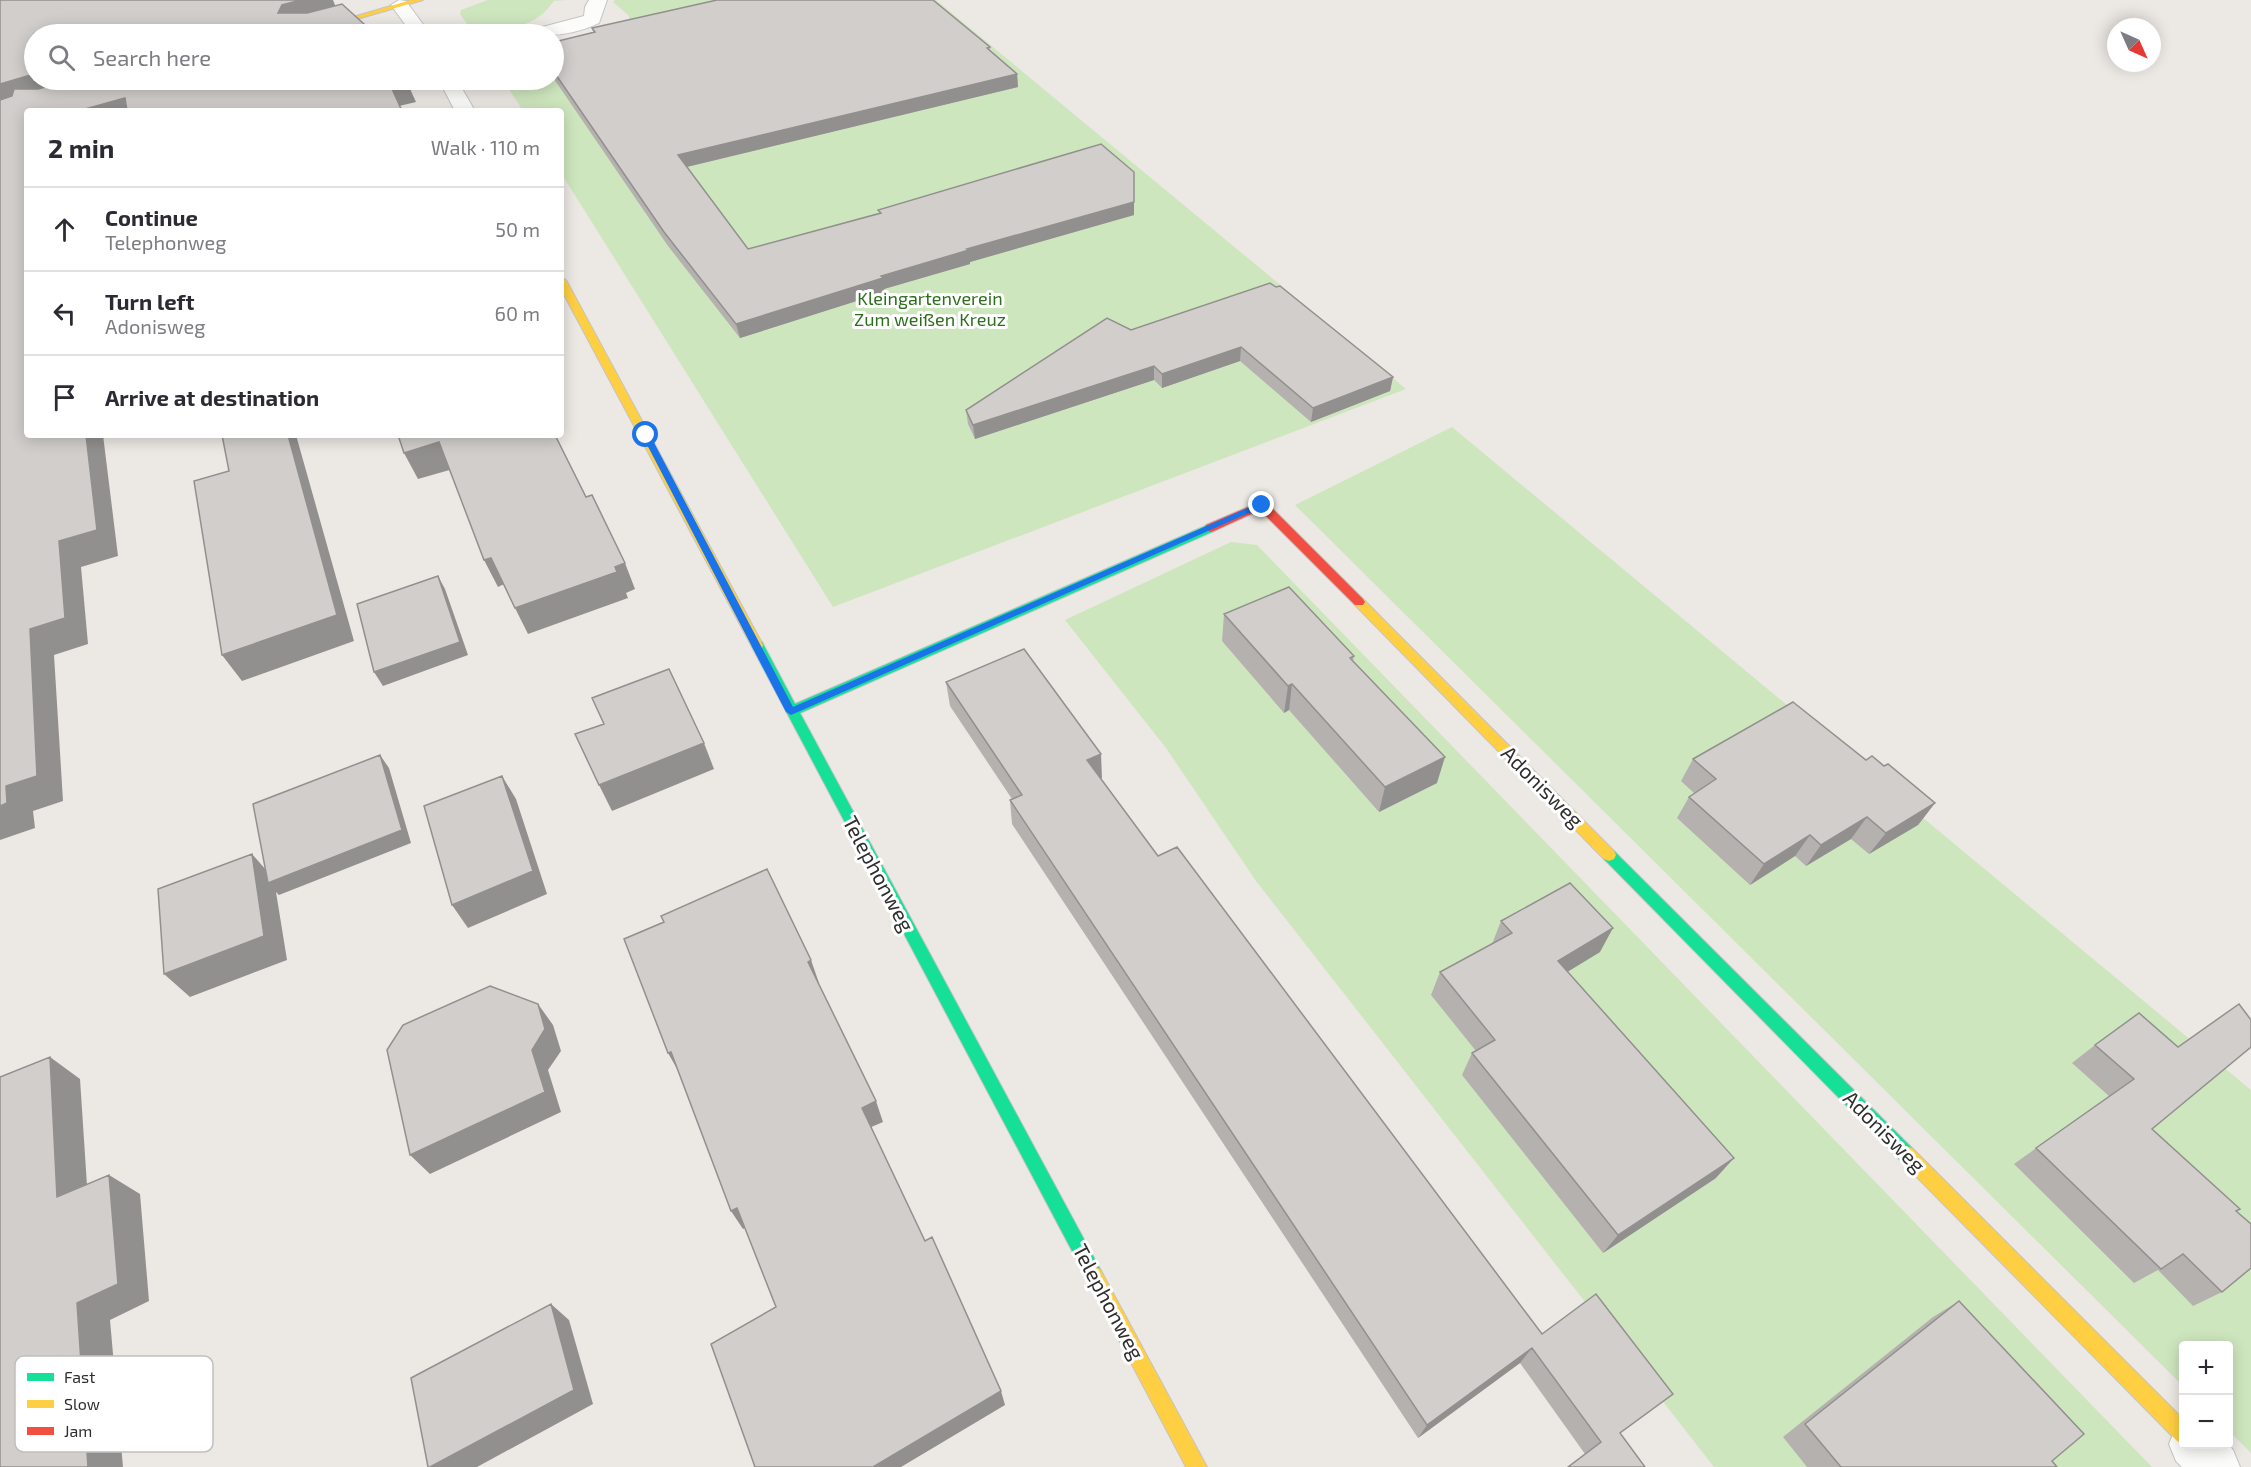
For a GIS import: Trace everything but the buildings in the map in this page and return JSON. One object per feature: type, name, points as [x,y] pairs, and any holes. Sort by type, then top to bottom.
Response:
[{"type":"street","points":[[331,24],[398,3],[419,0]]},
{"type":"street","points":[[564,28],[592,19],[598,0]]},
{"type":"street","points":[[398,3],[414,24]]},
{"type":"street","points":[[549,24],[569,8]]},
{"type":"street","points":[[453,90],[463,108]]},
{"type":"street","name":"Telephonweg","points":[[564,285],[1197,1467]]},
{"type":"street","name":"Adonisweg","points":[[791,712],[1262,505],[2179,1429]]},
{"type":"street","points":[[2198,1449],[2216,1467]]},
{"type":"green space","points":[[488,0],[566,0],[554,1],[540,16],[524,24],[467,24],[460,14],[461,10]]},
{"type":"green space","name":"Kleingartenverein Zum weißen Kreuz","points":[[615,0],[936,0],[1406,389],[833,607],[564,178],[564,108],[521,108],[509,90],[564,90],[564,42],[633,26],[628,15],[613,2]]},
{"type":"green space","points":[[1452,427],[2251,1090],[2251,1453],[2233,1435],[2233,1341],[2179,1341],[2179,1382],[1295,505]]},
{"type":"green space","points":[[1231,542],[1257,545],[2152,1467],[1714,1467],[1256,881],[1166,748],[1065,620]]},
{"type":"traffic: fast","points":[[791,712],[1210,528]]},
{"type":"traffic: fast","points":[[757,645],[1094,1275]]},
{"type":"traffic: fast","points":[[1609,855],[1906,1154]]},
{"type":"traffic: slow","points":[[334,24],[419,0]]},
{"type":"traffic: slow","points":[[564,286],[757,645]]},
{"type":"traffic: slow","points":[[1359,602],[1609,855]]},
{"type":"traffic: slow","points":[[1906,1154],[2179,1429]]},
{"type":"traffic: slow","points":[[1094,1275],[1197,1467]]},
{"type":"traffic: jam","points":[[1210,528],[1262,505],[1359,602]]},
{"type":"route","points":[[646,435],[791,712],[1262,505]]}]
